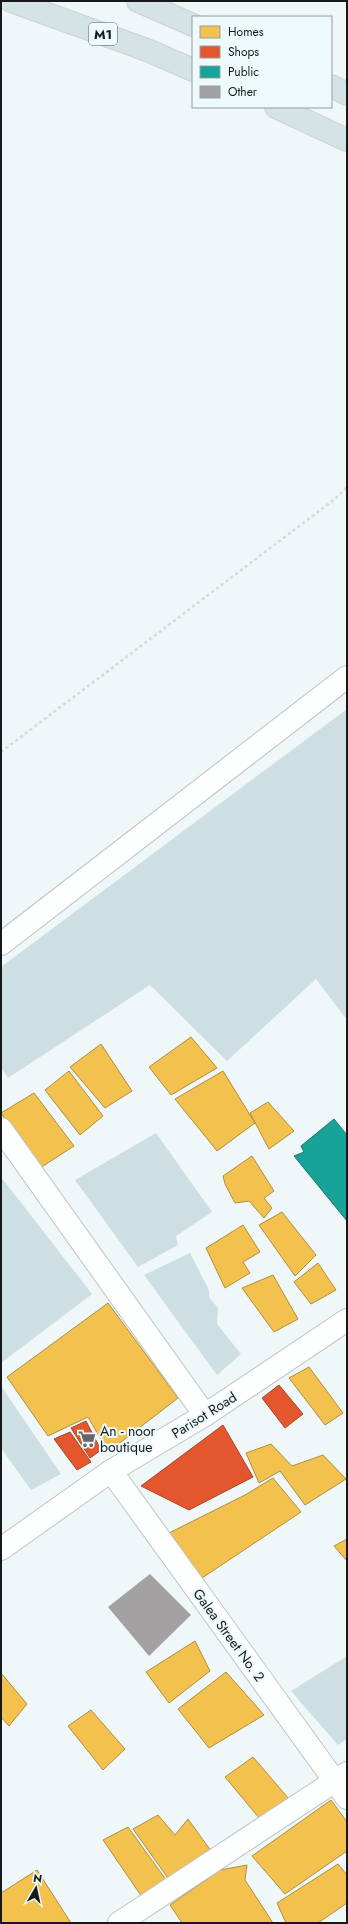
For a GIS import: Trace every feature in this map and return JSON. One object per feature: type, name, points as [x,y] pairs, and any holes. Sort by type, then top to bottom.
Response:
[{"type":"highway","name":"M1","points":[[11,1],[147,50],[192,70]]},
{"type":"highway","points":[[138,1],[192,25]]},
{"type":"highway","points":[[332,86],[347,94]]},
{"type":"highway","points":[[278,108],[347,140]]},
{"type":"street","points":[[1,944],[347,677]]},
{"type":"street","points":[[1,1129],[205,1416]]},
{"type":"street","name":"Parisot Road","points":[[1,1549],[111,1471],[205,1416],[347,1320]]},
{"type":"street","name":"Galea Street No. 2","points":[[111,1471],[341,1777],[347,1798]]},
{"type":"street","points":[[119,1923],[341,1777]]},
{"type":"path","points":[[1,752],[335,499],[347,487]]},
{"type":"shaded area","points":[[347,709],[347,1020],[316,979],[227,1061],[150,985],[8,1078],[1,1067],[1,967]]},
{"type":"shaded area","points":[[156,1133],[212,1212],[176,1236],[178,1245],[138,1267],[75,1180]]},
{"type":"shaded area","points":[[1,1177],[92,1294],[1,1363]]},
{"type":"shaded area","points":[[190,1253],[209,1290],[209,1297],[218,1308],[217,1324],[241,1354],[217,1375],[144,1275]]},
{"type":"shaded area","points":[[1,1386],[61,1474],[31,1490],[1,1448]]},
{"type":"shaded area","points":[[347,1656],[347,1739],[338,1745],[291,1691]]},
{"type":"building: Homes","points":[[191,1037],[217,1068],[171,1095],[149,1067]]},
{"type":"building: Homes","points":[[101,1044],[132,1091],[105,1108],[70,1067]]},
{"type":"building: Homes","points":[[69,1071],[103,1116],[80,1135],[45,1090]]},
{"type":"building: Homes","points":[[223,1071],[255,1123],[217,1151],[175,1099]]},
{"type":"building: Homes","points":[[34,1093],[74,1146],[40,1168],[1,1113]]},
{"type":"building: Homes","points":[[268,1102],[294,1131],[269,1149],[250,1113]]},
{"type":"building: Homes","points":[[252,1156],[274,1191],[264,1198],[272,1208],[264,1218],[249,1201],[235,1203],[225,1184],[223,1176]]},
{"type":"building: Homes","points":[[282,1212],[316,1255],[295,1276],[259,1225]]},
{"type":"building: Homes","points":[[243,1225],[260,1252],[243,1262],[250,1273],[225,1288],[206,1248]]},
{"type":"building: Homes","points":[[318,1263],[336,1290],[311,1304],[294,1282]]},
{"type":"building: Homes","points":[[273,1275],[298,1319],[274,1332],[242,1288]]},
{"type":"building: Homes","points":[[108,1303],[178,1398],[108,1452],[88,1417],[48,1436],[7,1377]]},
{"type":"building: Homes","points":[[309,1367],[343,1413],[325,1425],[289,1378]]},
{"type":"building: Homes","points":[[271,1444],[292,1466],[323,1455],[346,1479],[305,1505],[280,1471],[259,1483],[246,1453]]},
{"type":"building: Homes","points":[[273,1478],[301,1512],[202,1578],[169,1533],[245,1495]]},
{"type":"building: Homes","points":[[347,1539],[347,1561],[334,1546]]},
{"type":"building: Homes","points":[[195,1641],[210,1671],[169,1703],[146,1672]]},
{"type":"building: Homes","points":[[226,1672],[264,1715],[209,1748],[178,1709]]},
{"type":"building: Homes","points":[[1,1673],[27,1704],[9,1726],[1,1717]]},
{"type":"building: Homes","points":[[91,1710],[125,1749],[103,1770],[68,1726]]},
{"type":"building: Homes","points":[[253,1757],[289,1799],[260,1819],[225,1777]]},
{"type":"building: Homes","points":[[331,1800],[347,1822],[347,1851],[285,1894],[252,1856]]},
{"type":"building: Homes","points":[[158,1815],[175,1835],[188,1819],[211,1851],[170,1881],[133,1829]]},
{"type":"building: Homes","points":[[128,1827],[169,1884],[142,1897],[103,1840]]},
{"type":"building: Homes","points":[[338,1864],[347,1875],[347,1903],[318,1923],[286,1923],[277,1903]]},
{"type":"building: Homes","points":[[247,1865],[245,1880],[273,1923],[182,1923],[170,1905],[220,1870]]},
{"type":"building: Homes","points":[[37,1870],[71,1923],[1,1923],[1,1893]]},
{"type":"building: Shops","points":[[279,1385],[303,1414],[285,1428],[262,1398]]},
{"type":"building: Shops","name":"An - noor boutique","points":[[86,1421],[101,1450],[90,1458],[71,1428]]},
{"type":"building: Shops","points":[[223,1425],[253,1477],[189,1510],[141,1486]]},
{"type":"building: Shops","points":[[70,1432],[91,1462],[77,1470],[54,1439]]},
{"type":"building: Public","points":[[334,1119],[347,1135],[347,1221],[294,1156],[304,1152],[301,1146]]},
{"type":"building: Other","points":[[150,1574],[191,1615],[149,1656],[108,1607]]},
{"type":"place","name":"An - noor boutique","points":[[87,1439]]}]
